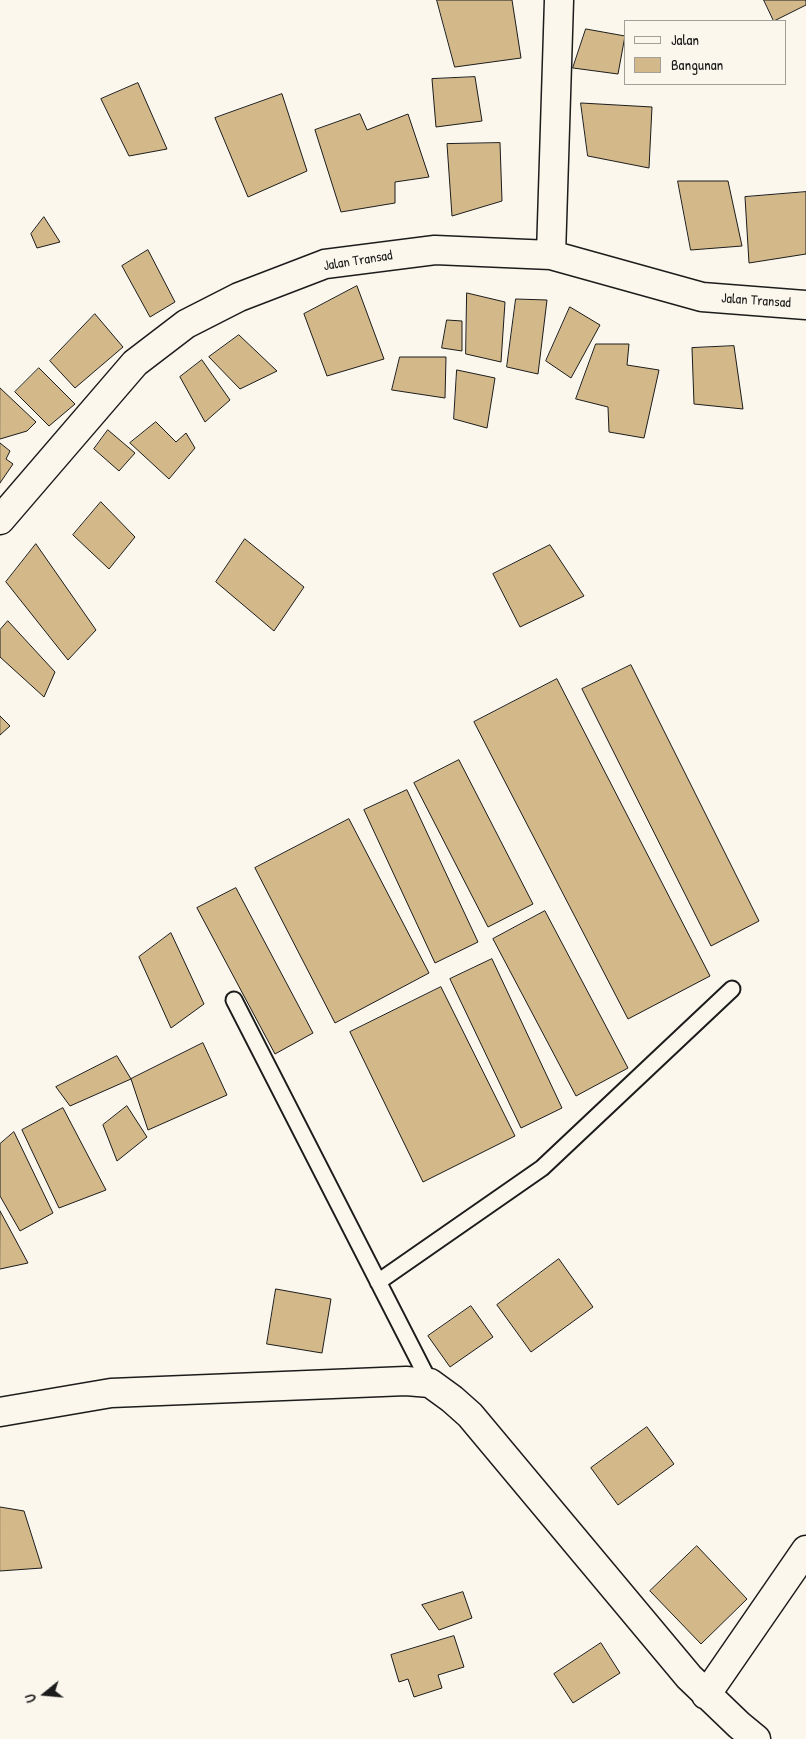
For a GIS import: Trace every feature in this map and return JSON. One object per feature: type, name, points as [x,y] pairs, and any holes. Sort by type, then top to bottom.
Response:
[{"type":"street","points":[[551,255],[559,0]]},
{"type":"street","name":"Jalan Transad","points":[[0,520],[135,363],[186,324],[239,297],[325,264],[435,250],[551,255],[702,297],[806,305]]},
{"type":"street","points":[[0,1412],[111,1393],[406,1381],[430,1383],[470,1415],[670,1655],[706,1695],[756,1739]]},
{"type":"street","points":[[706,1695],[806,1550]]},
{"type":"lane","points":[[378,1282],[542,1168],[732,989]]},
{"type":"lane","points":[[234,1000],[430,1383]]},
{"type":"building","points":[[437,0],[512,0],[521,58],[455,67]]},
{"type":"building","points":[[764,0],[806,0],[806,5],[774,20]]},
{"type":"building","points":[[586,29],[624,36],[618,74],[573,68]]},
{"type":"building","points":[[475,77],[482,121],[436,127],[432,79]]},
{"type":"building","points":[[138,83],[167,149],[129,156],[101,99]]},
{"type":"building","points":[[282,94],[307,171],[248,197],[215,118]]},
{"type":"building","points":[[581,103],[652,107],[649,168],[588,156]]},
{"type":"building","points":[[360,114],[367,130],[408,114],[429,177],[395,182],[395,203],[341,212],[315,130]]},
{"type":"building","points":[[500,143],[502,201],[452,216],[447,144]]},
{"type":"building","points":[[678,181],[728,181],[742,246],[691,250]]},
{"type":"building","points":[[806,192],[806,254],[749,263],[745,197]]},
{"type":"building","points":[[44,217],[60,242],[37,248],[31,234]]},
{"type":"building","points":[[148,250],[175,302],[150,317],[122,266]]},
{"type":"building","points":[[357,286],[384,359],[327,376],[304,314]]},
{"type":"building","points":[[467,293],[505,302],[501,362],[466,354]]},
{"type":"building","points":[[516,299],[547,300],[538,374],[507,367]]},
{"type":"building","points":[[570,307],[600,325],[571,378],[546,361]]},
{"type":"building","points":[[95,314],[123,347],[75,388],[50,361]]},
{"type":"building","points":[[447,320],[462,321],[462,351],[442,348]]},
{"type":"building","points":[[239,335],[277,371],[240,389],[209,357]]},
{"type":"building","points":[[596,344],[629,344],[627,365],[659,370],[644,438],[609,432],[608,407],[576,399]]},
{"type":"building","points":[[734,346],[743,409],[694,404],[692,348]]},
{"type":"building","points":[[400,357],[446,357],[445,398],[392,390]]},
{"type":"building","points":[[202,360],[230,400],[205,422],[180,377]]},
{"type":"building","points":[[39,368],[75,404],[49,426],[15,392]]},
{"type":"building","points":[[457,370],[495,378],[487,428],[454,419]]},
{"type":"building","points":[[0,388],[36,422],[27,431],[0,439]]},
{"type":"building","points":[[156,422],[176,442],[186,433],[195,448],[169,479],[130,443]]},
{"type":"building","points":[[108,430],[135,453],[119,471],[94,449]]},
{"type":"building","points":[[0,443],[10,451],[6,459],[13,464],[0,483]]},
{"type":"building","points":[[101,502],[135,537],[109,569],[73,535]]},
{"type":"building","points":[[245,539],[304,587],[274,631],[216,582]]},
{"type":"building","points":[[36,544],[96,630],[68,660],[6,582]]},
{"type":"building","points":[[550,545],[584,596],[520,627],[493,574]]},
{"type":"building","points":[[8,621],[55,672],[44,697],[0,657],[0,630]]},
{"type":"building","points":[[631,665],[759,921],[711,946],[582,689]]},
{"type":"building","points":[[557,679],[710,976],[628,1019],[474,722]]},
{"type":"building","points":[[0,716],[10,726],[0,735]]},
{"type":"building","points":[[459,760],[533,904],[488,927],[414,783]]},
{"type":"building","points":[[407,790],[478,942],[435,963],[364,810]]},
{"type":"building","points":[[349,819],[429,973],[335,1023],[255,868]]},
{"type":"building","points":[[236,888],[313,1033],[275,1054],[197,908]]},
{"type":"building","points":[[545,911],[628,1068],[576,1096],[493,939]]},
{"type":"building","points":[[171,933],[204,1004],[171,1028],[139,957]]},
{"type":"building","points":[[492,959],[562,1108],[521,1128],[450,979]]},
{"type":"building","points":[[441,987],[515,1136],[423,1182],[350,1032]]},
{"type":"building","points":[[203,1043],[227,1095],[148,1130],[131,1079]]},
{"type":"building","points":[[117,1056],[131,1079],[70,1106],[56,1087]]},
{"type":"building","points":[[127,1106],[147,1137],[117,1161],[103,1125]]},
{"type":"building","points":[[63,1108],[106,1190],[59,1208],[22,1130]]},
{"type":"building","points":[[14,1132],[53,1213],[20,1231],[0,1196],[0,1144]]},
{"type":"building","points":[[0,1211],[28,1263],[0,1269]]},
{"type":"building","points":[[559,1259],[593,1307],[531,1352],[497,1305]]},
{"type":"building","points":[[276,1289],[331,1299],[322,1353],[267,1344]]},
{"type":"building","points":[[471,1306],[493,1337],[450,1367],[428,1336]]},
{"type":"building","points":[[647,1427],[674,1464],[618,1505],[591,1468]]},
{"type":"building","points":[[0,1507],[24,1511],[42,1568],[0,1571]]},
{"type":"building","points":[[697,1546],[747,1599],[701,1644],[650,1591]]},
{"type":"building","points":[[463,1592],[472,1618],[439,1630],[422,1605]]},
{"type":"building","points":[[454,1636],[464,1667],[438,1675],[442,1688],[414,1697],[408,1679],[399,1682],[391,1655]]},
{"type":"building","points":[[601,1643],[620,1673],[573,1703],[554,1674]]}]
